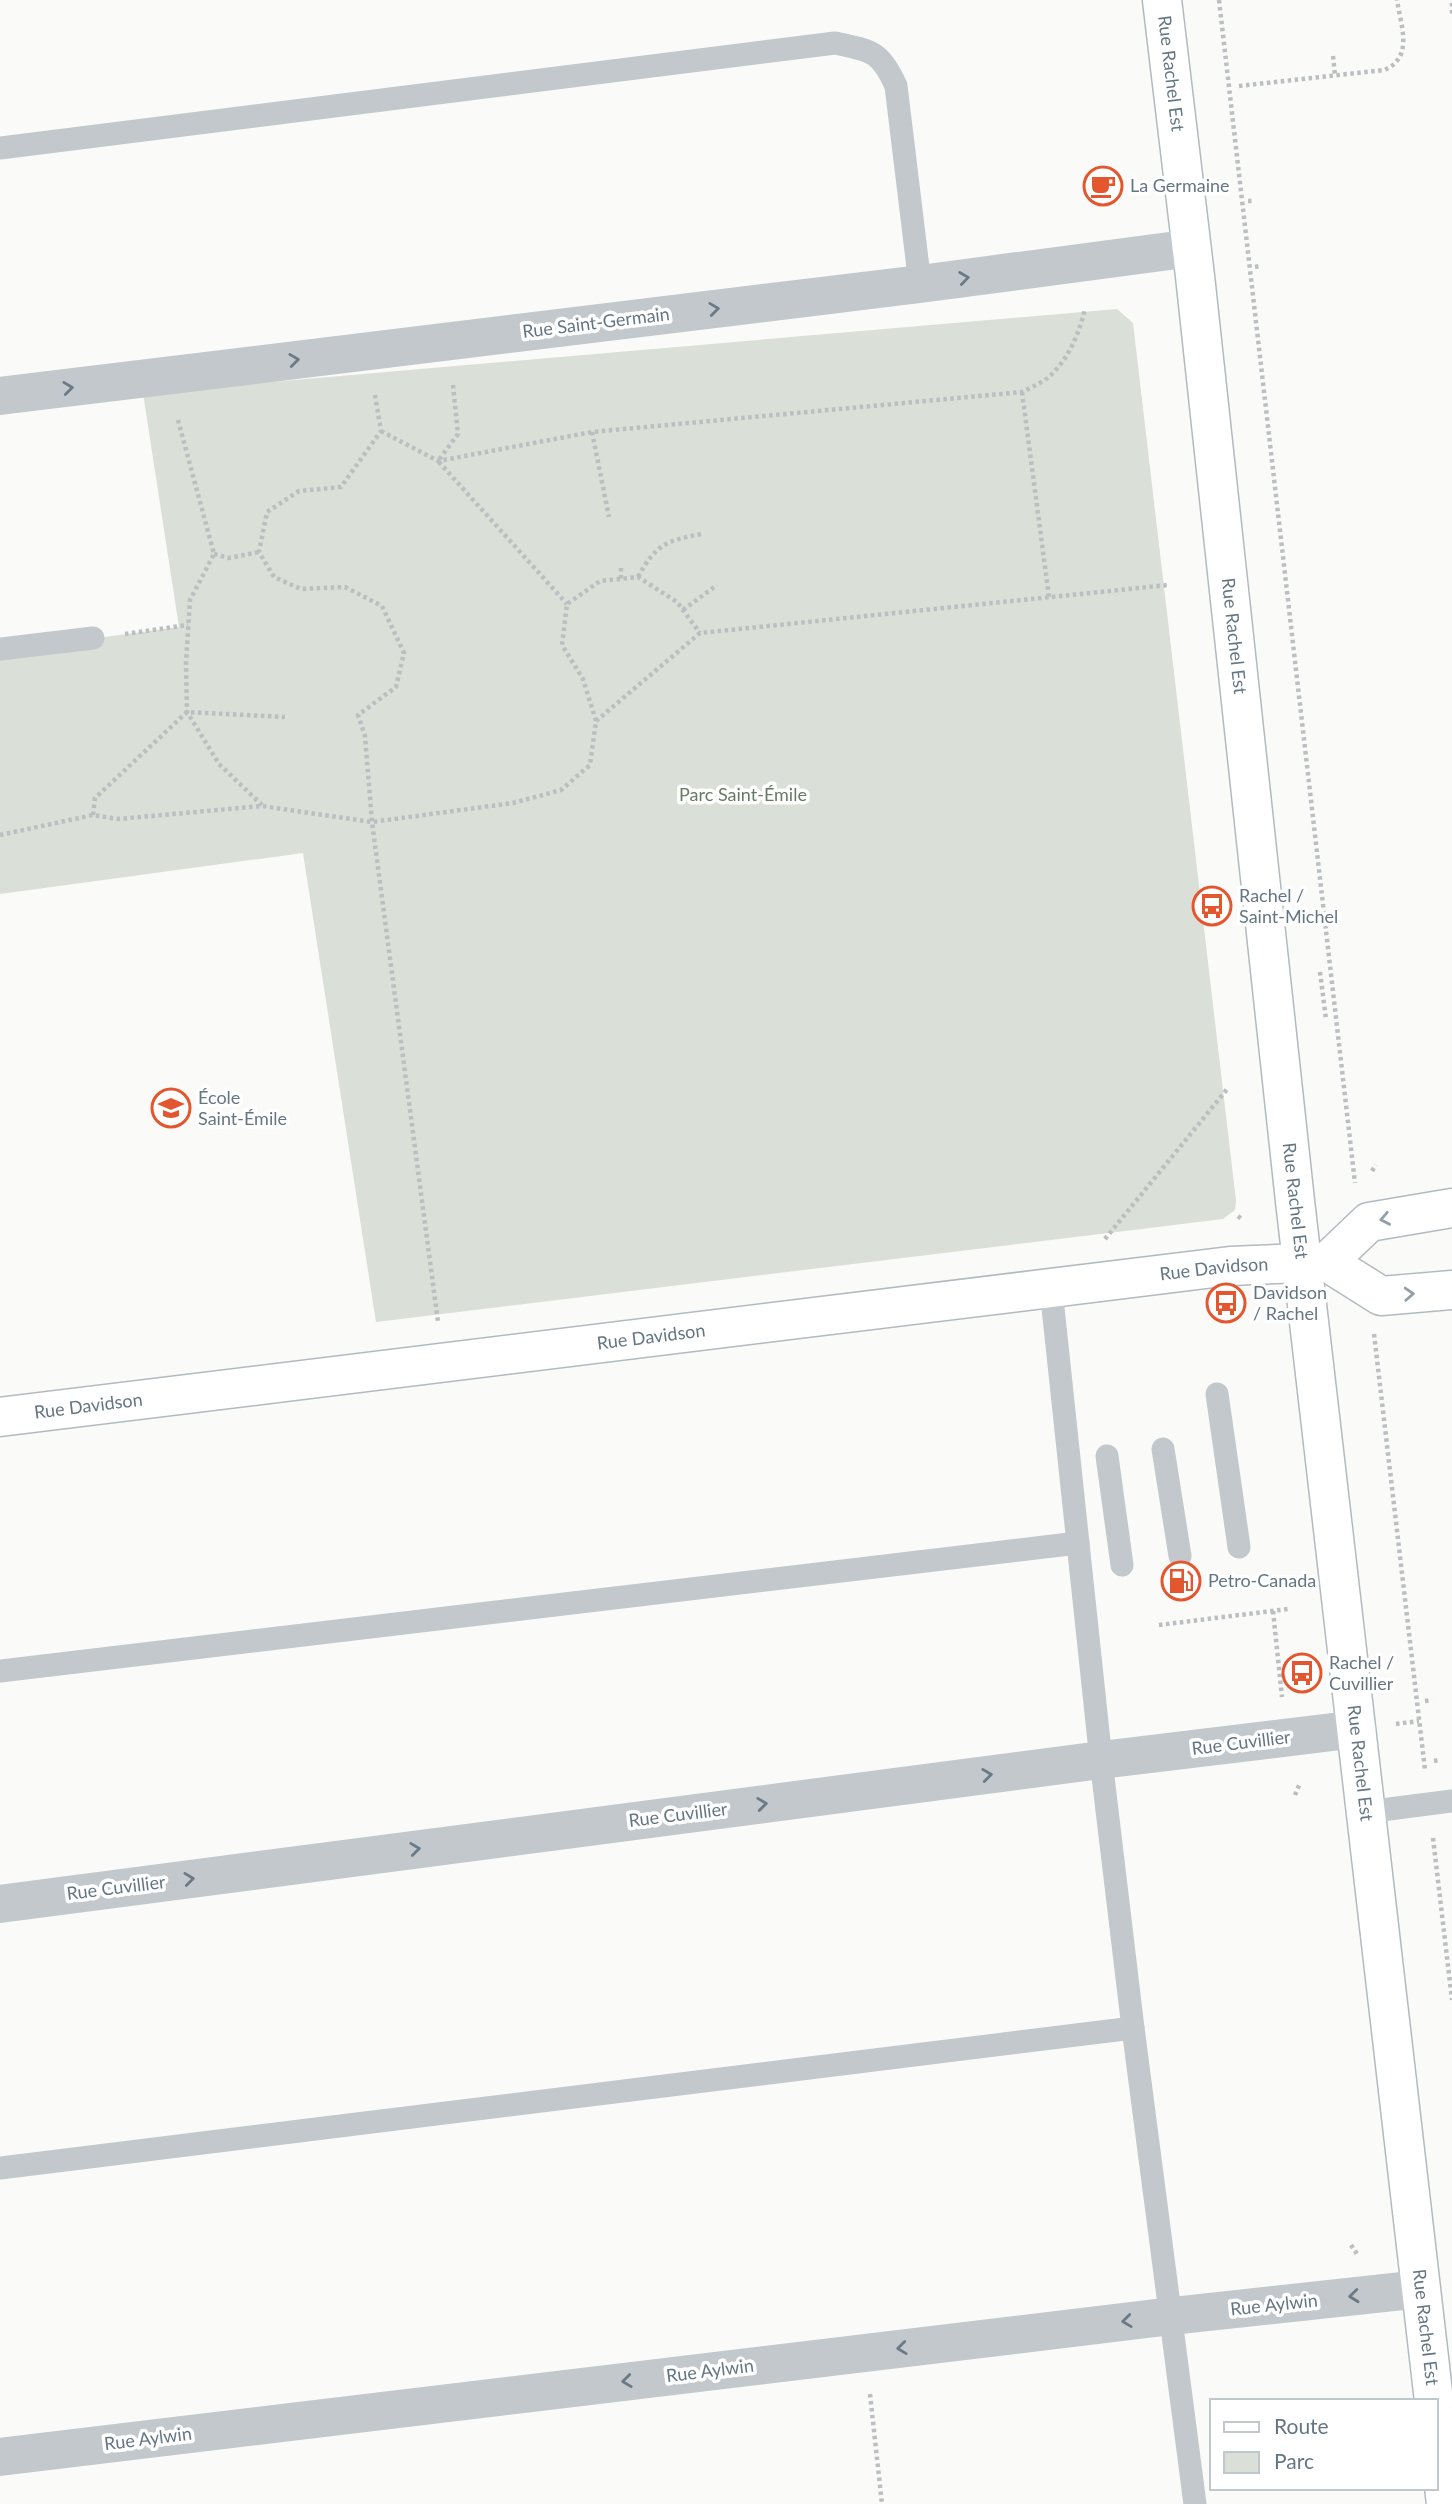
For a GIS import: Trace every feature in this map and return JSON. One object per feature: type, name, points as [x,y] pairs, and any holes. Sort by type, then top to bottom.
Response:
[{"type":"main road","name":"Rue Rachel Est","points":[[1162,0],[1192,248],[1295,1201],[1315,1262],[1357,1729],[1434,2399]]},
{"type":"main road","points":[[1452,1208],[1369,1222],[1315,1262],[1381,1296],[1452,1290]]},
{"type":"main road","name":"Rue Davidson","points":[[0,1417],[1230,1266],[1315,1262]]},
{"type":"main road","points":[[1438,2435],[1446,2504]]},
{"type":"street","name":"Rue Saint-Germain","points":[[0,396],[920,284],[1192,248]]},
{"type":"street","name":"Rue Cuvillier","points":[[0,1904],[1357,1729]]},
{"type":"street","name":"Rue Aylwin","points":[[0,2457],[1172,2316],[1421,2289]]},
{"type":"lane","points":[[0,148],[835,43],[867,50],[886,64],[895,86],[920,284]]},
{"type":"lane","points":[[0,649],[93,638]]},
{"type":"lane","points":[[1051,1289],[1101,1760],[1195,2504]]},
{"type":"lane","points":[[1217,1394],[1239,1548]]},
{"type":"lane","points":[[1163,1449],[1180,1556]]},
{"type":"lane","points":[[1107,1456],[1122,1564]]},
{"type":"lane","points":[[0,1671],[1078,1543]]},
{"type":"lane","points":[[1366,1812],[1452,1801]]},
{"type":"lane","points":[[0,2168],[1133,2028]]},
{"type":"path","points":[[1219,0],[1361,1229]]},
{"type":"path","points":[[1239,86],[1384,69],[1398,62],[1403,46],[1397,0]]},
{"type":"path","points":[[1452,3],[1452,17]]},
{"type":"path","points":[[1333,56],[1335,75]]},
{"type":"path","points":[[438,460],[592,432],[1022,392],[1050,376],[1066,355],[1079,333],[1085,309]]},
{"type":"path","points":[[438,460],[458,434],[453,386]]},
{"type":"path","points":[[1022,392],[1049,597]]},
{"type":"path","points":[[375,395],[382,431],[341,487],[299,491],[267,512],[259,552],[274,578],[301,589],[345,587],[382,606],[404,653],[396,687],[358,715],[365,736],[372,822],[439,1326]]},
{"type":"path","points":[[178,420],[214,554],[190,600],[186,663],[187,712],[219,764],[262,806]]},
{"type":"path","points":[[382,431],[438,460],[567,604]]},
{"type":"path","points":[[592,432],[609,517]]},
{"type":"path","points":[[638,577],[649,557],[669,540],[701,534]]},
{"type":"path","points":[[214,554],[229,558],[259,552]]},
{"type":"path","points":[[621,568],[621,579]]},
{"type":"path","points":[[0,835],[93,815],[118,819],[262,806],[372,822],[513,803],[561,790],[590,765],[596,721],[583,679],[562,645],[567,604],[600,581],[638,577],[677,602],[700,633]]},
{"type":"path","points":[[683,610],[717,585]]},
{"type":"path","points":[[596,721],[700,633],[1168,585]]},
{"type":"path","points":[[93,638],[188,625]]},
{"type":"path","points":[[93,815],[95,798],[187,712],[285,717]]},
{"type":"path","points":[[1320,972],[1325,1019]]},
{"type":"path","points":[[1100,1246],[1228,1088]]},
{"type":"path","points":[[1372,1171],[1376,1165]]},
{"type":"path","points":[[1238,1216],[1243,1220]]},
{"type":"path","points":[[1368,1287],[1452,2000]]},
{"type":"path","points":[[1159,1625],[1184,1626],[1288,1609]]},
{"type":"path","points":[[1269,1699],[1282,1697],[1273,1611]]},
{"type":"path","points":[[1425,1702],[1432,1700]]},
{"type":"path","points":[[1295,1795],[1300,1783]]},
{"type":"path","points":[[1351,2245],[1357,2254]]},
{"type":"path","points":[[869,2385],[882,2504]]},
{"type":"green space","name":"Parc Saint-Émile","points":[[1117,309],[1133,323],[1236,1201],[1235,1210],[1223,1219],[376,1322],[303,853],[0,894],[0,651],[179,627],[143,393]]},
{"type":"place","name":"La Germaine","points":[[1103,186]]},
{"type":"place","name":"Rachel / Saint-Michel","points":[[1212,906]]},
{"type":"place","name":"École Saint-Émile","points":[[171,1108]]},
{"type":"place","name":"Davidson / Rachel","points":[[1226,1303]]},
{"type":"place","name":"Petro-Canada","points":[[1181,1581]]},
{"type":"place","name":"Rachel / Cuvillier","points":[[1302,1673]]}]
